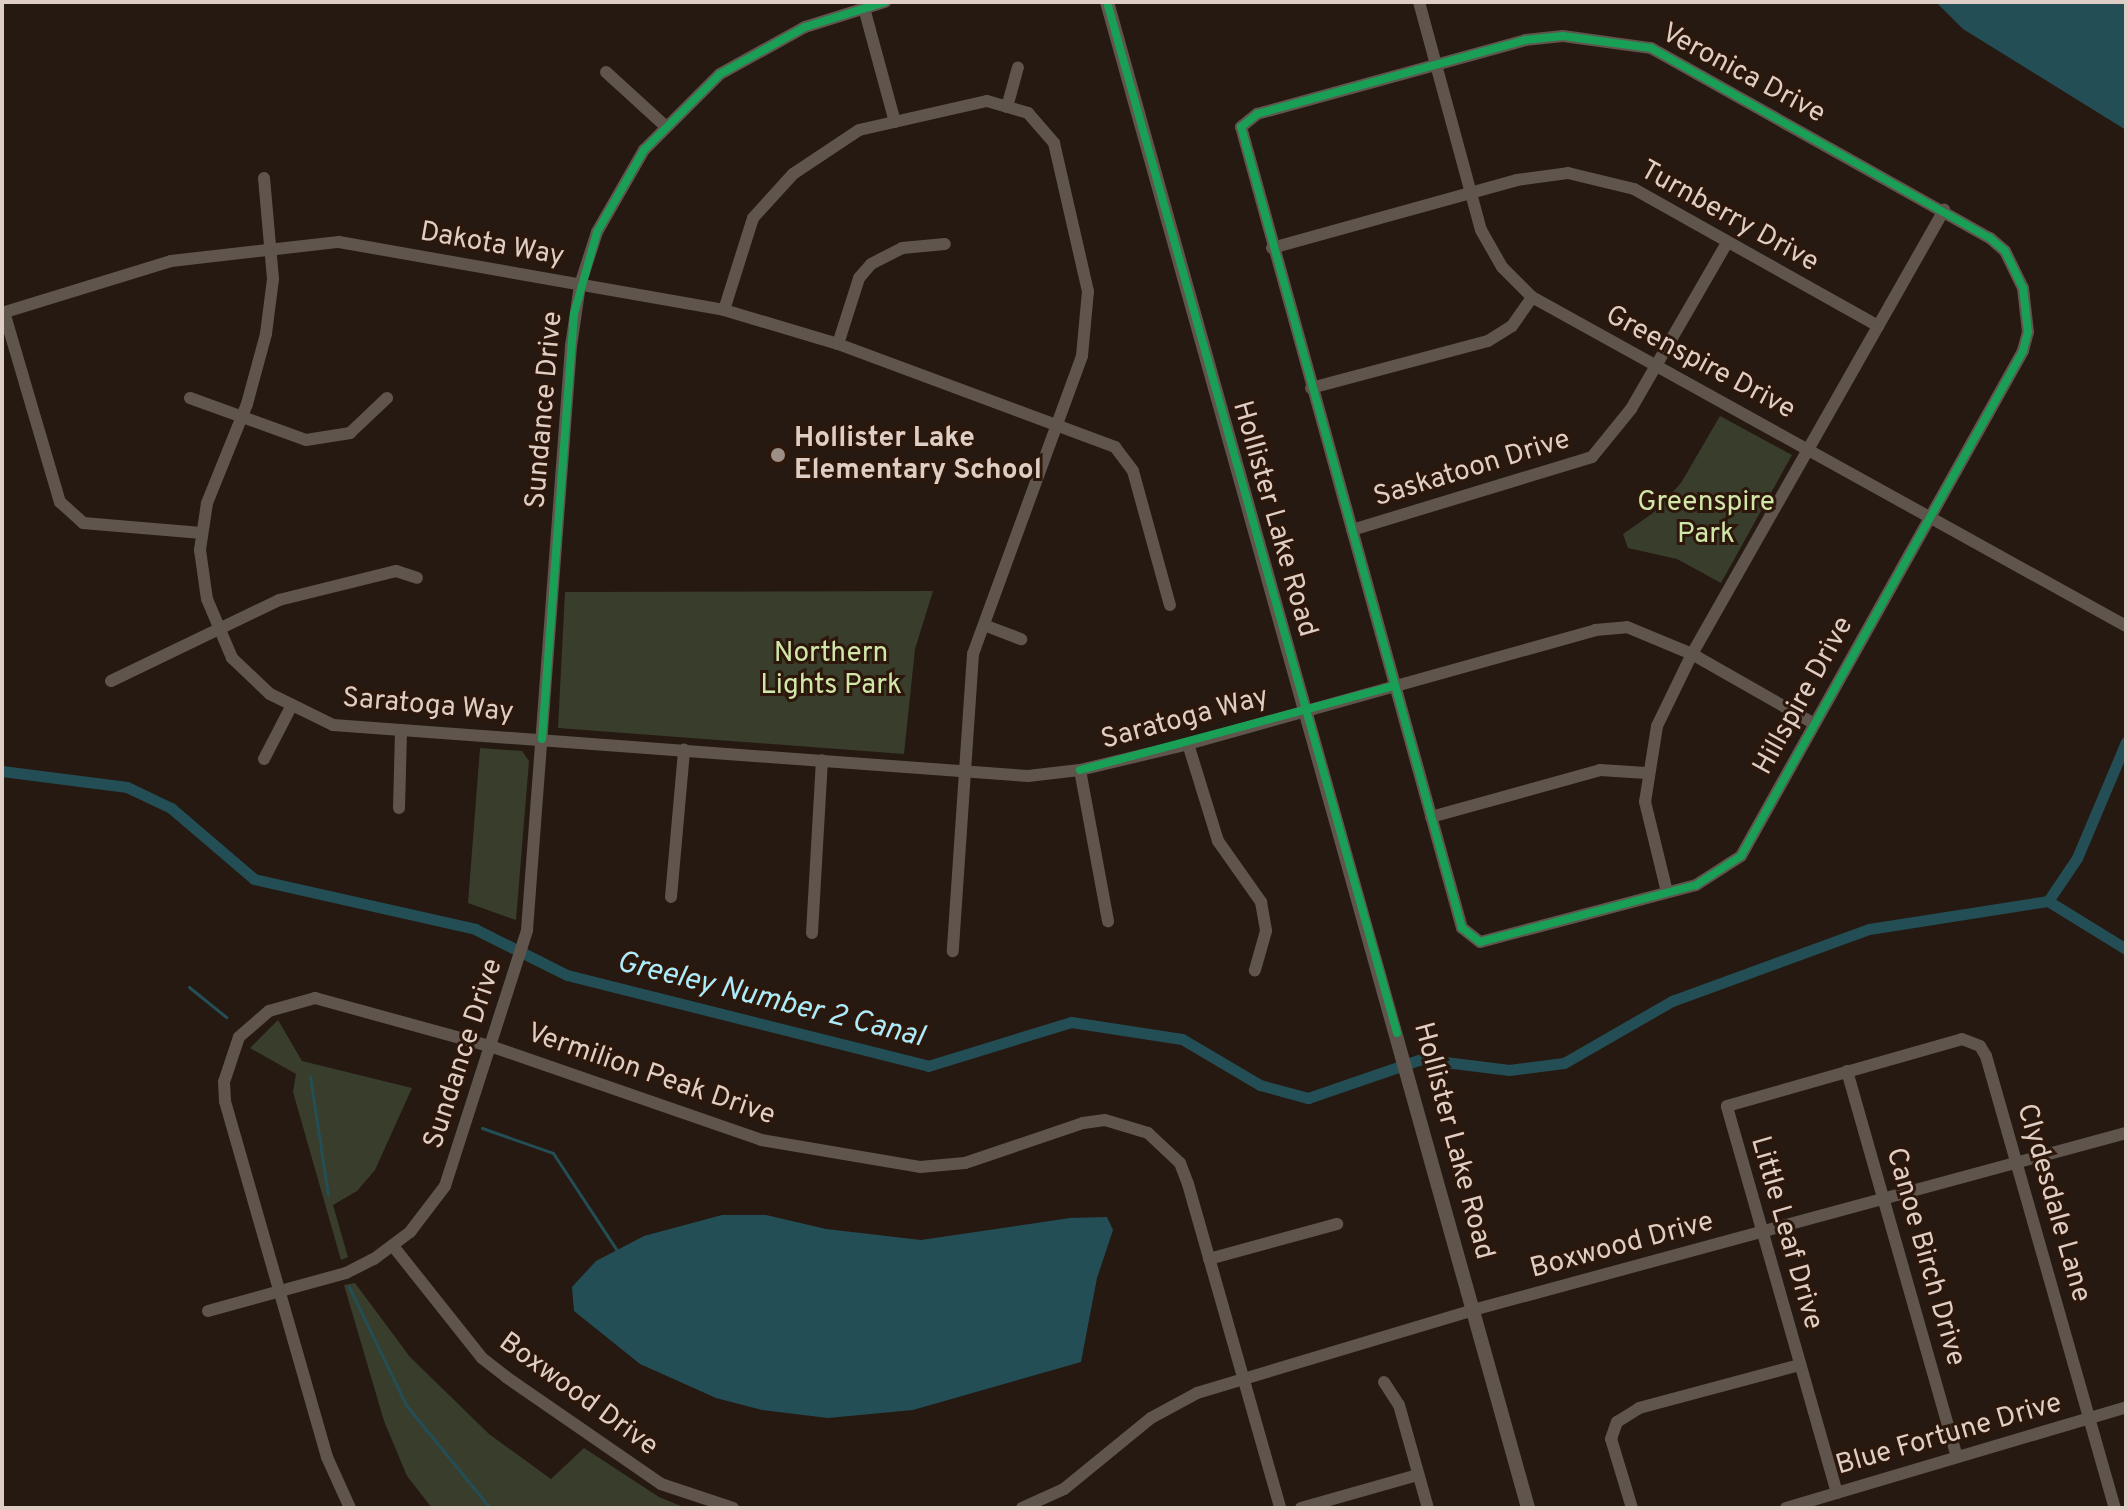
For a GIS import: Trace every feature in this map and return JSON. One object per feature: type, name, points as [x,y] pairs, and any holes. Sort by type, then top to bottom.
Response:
[{"type":"street","name":"Sundance Drive","points":[[208,1311],[346,1273],[393,1246],[410,1232],[445,1186],[493,1047],[527,930],[571,346],[580,285],[612,202],[664,125],[746,56],[805,27],[885,2]]},
{"type":"street","name":"Hollister Lake Road","points":[[1107,2],[1528,1508]]},
{"type":"street","name":"Greenspire Drive","points":[[1419,2],[1487,245],[1532,297],[2126,626]]},
{"type":"street","points":[[864,8],[895,122]]},
{"type":"street","name":"Veronica Drive","points":[[1272,248],[1241,135],[1244,122],[1436,64],[1563,36],[1651,48],[1944,210],[2005,251],[2026,301]]},
{"type":"street","points":[[1007,107],[1018,67]]},
{"type":"street","points":[[606,72],[664,125]]},
{"type":"street","points":[[724,310],[753,218],[793,174],[859,130],[987,101],[1028,113],[1054,143],[1088,291],[1082,356],[973,654],[962,771],[953,951]]},
{"type":"street","name":"Turnberry Drive","points":[[1272,248],[1547,174],[1595,176],[1634,189],[1878,326]]},
{"type":"street","name":"Saratoga Way","points":[[264,178],[273,279],[266,334],[241,418],[207,503],[202,533],[207,599],[232,658],[270,694],[333,725],[1028,776],[1080,770],[1188,744],[1610,627],[1642,631],[1692,654],[1813,723]]},
{"type":"street","points":[[1667,892],[1648,826],[1646,773],[1657,726],[1692,654],[1944,210]]},
{"type":"street","name":"Dakota Way","points":[[3,313],[171,261],[270,247],[339,242],[724,310],[838,344],[1115,447],[1133,471],[1170,605]]},
{"type":"street","name":"Saskatoon Drive","points":[[1352,530],[1592,457],[1611,440],[1727,243]]},
{"type":"street","points":[[838,344],[859,278],[871,264],[902,248],[945,244]]},
{"type":"street","points":[[1272,248],[1431,817],[1600,770],[1646,773]]},
{"type":"street","points":[[1311,388],[1488,341],[1512,326],[1532,297]]},
{"type":"street","name":"Hillspire Drive","points":[[1431,817],[1462,928],[1471,940],[1497,940],[1667,892],[1714,877],[1741,856],[2023,351],[2026,301]]},
{"type":"street","points":[[3,313],[60,502],[83,523],[202,533]]},
{"type":"street","points":[[190,398],[306,440],[350,433],[387,398]]},
{"type":"street","points":[[111,681],[279,600],[396,571],[417,578]]},
{"type":"street","points":[[984,625],[1021,639]]},
{"type":"street","points":[[264,759],[292,705]]},
{"type":"street","points":[[399,808],[401,730]]},
{"type":"street","points":[[1188,744],[1218,841],[1261,902],[1266,931],[1255,970]]},
{"type":"street","points":[[671,897],[684,750]]},
{"type":"street","points":[[812,933],[822,760]]},
{"type":"street","points":[[1080,770],[1108,921]]},
{"type":"street","name":"Vermilion Peak Drive","points":[[350,1508],[327,1457],[225,1101],[224,1082],[239,1037],[269,1011],[315,998],[493,1047],[761,1140],[920,1167],[965,1163],[1083,1123],[1128,1125],[1167,1147],[1180,1163],[1280,1508]]},
{"type":"street","name":"Clydesdale Lane","points":[[1847,1071],[1955,1040],[1971,1041],[1986,1056],[2115,1508]]},
{"type":"street","name":"Canoe Birch Drive","points":[[1847,1071],[1957,1456]]},
{"type":"street","name":"Little Leaf Drive","points":[[1837,1493],[1727,1106],[1847,1071]]},
{"type":"street","name":"Boxwood Drive","points":[[1022,1508],[1064,1489],[1171,1406],[1242,1379],[1473,1310],[2126,1133]]},
{"type":"street","points":[[1209,1259],[1337,1224]]},
{"type":"street","name":"Boxwood Drive","points":[[393,1246],[482,1358],[506,1377],[661,1484],[733,1508]]},
{"type":"street","points":[[1632,1508],[1611,1439],[1617,1422],[1639,1408],[1800,1365]]},
{"type":"street","points":[[1384,1382],[1399,1405],[1428,1508]]},
{"type":"street","name":"Blue Fortune Drive","points":[[1786,1508],[2126,1407]]},
{"type":"street","points":[[1301,1508],[1418,1475]]},
{"type":"green space","name":"Greenspire Park","points":[[1720,416],[1792,455],[1721,583],[1677,559],[1628,548],[1623,534],[1653,513],[1681,483]]},
{"type":"green space","name":"Northern Lights Park","points":[[933,591],[915,649],[904,754],[558,728],[565,592]]},
{"type":"green space","points":[[480,748],[522,751],[529,761],[516,920],[468,903]]},
{"type":"green space","points":[[278,1020],[302,1061],[412,1088],[375,1170],[357,1191],[333,1205],[348,1257],[341,1260],[293,1092],[296,1074],[250,1048]]},
{"type":"green space","points":[[355,1283],[410,1357],[489,1434],[551,1479],[584,1448],[659,1497],[686,1508],[432,1508],[407,1476],[384,1421],[344,1285]]},
{"type":"water","points":[[1936,2],[2126,2],[2126,130],[1963,29]]},
{"type":"water","points":[[722,1215],[766,1215],[826,1229],[921,1240],[1070,1218],[1107,1217],[1113,1230],[1097,1278],[1081,1362],[913,1410],[828,1418],[762,1410],[716,1398],[640,1364],[574,1311],[572,1287],[596,1261],[644,1236]]},
{"type":"waterway","points":[[2048,901],[2077,858],[2126,742]]},
{"type":"waterway","name":"Greeley Number 2 Canal","points":[[2,771],[127,787],[171,808],[254,879],[475,929],[567,975],[928,1066],[1071,1022],[1182,1039],[1260,1085],[1308,1098],[1421,1059],[1509,1070],[1564,1063],[1672,1001],[1869,929],[2048,901],[2126,949]]},
{"type":"waterway","points":[[189,987],[226,1017]]},
{"type":"waterway","points":[[310,1076],[328,1195]]},
{"type":"waterway","points":[[482,1128],[553,1153],[616,1249]]},
{"type":"waterway","points":[[349,1287],[406,1405],[490,1508]]},
{"type":"cycle path","points":[[542,739],[574,314],[597,232],[644,150],[720,74],[805,27],[885,2]]},
{"type":"cycle path","points":[[1107,2],[1397,1033]]},
{"type":"cycle path","points":[[1563,36],[1651,48],[1990,238],[2005,251],[2023,288],[2028,332],[2023,351],[1741,856],[1696,885],[1480,942],[1462,928],[1241,127],[1257,114],[1525,40],[1563,36]]},
{"type":"cycle path","points":[[1080,770],[1394,686]]},
{"type":"place","name":"Hollister Lake Elementary School","points":[[778,455]]}]
